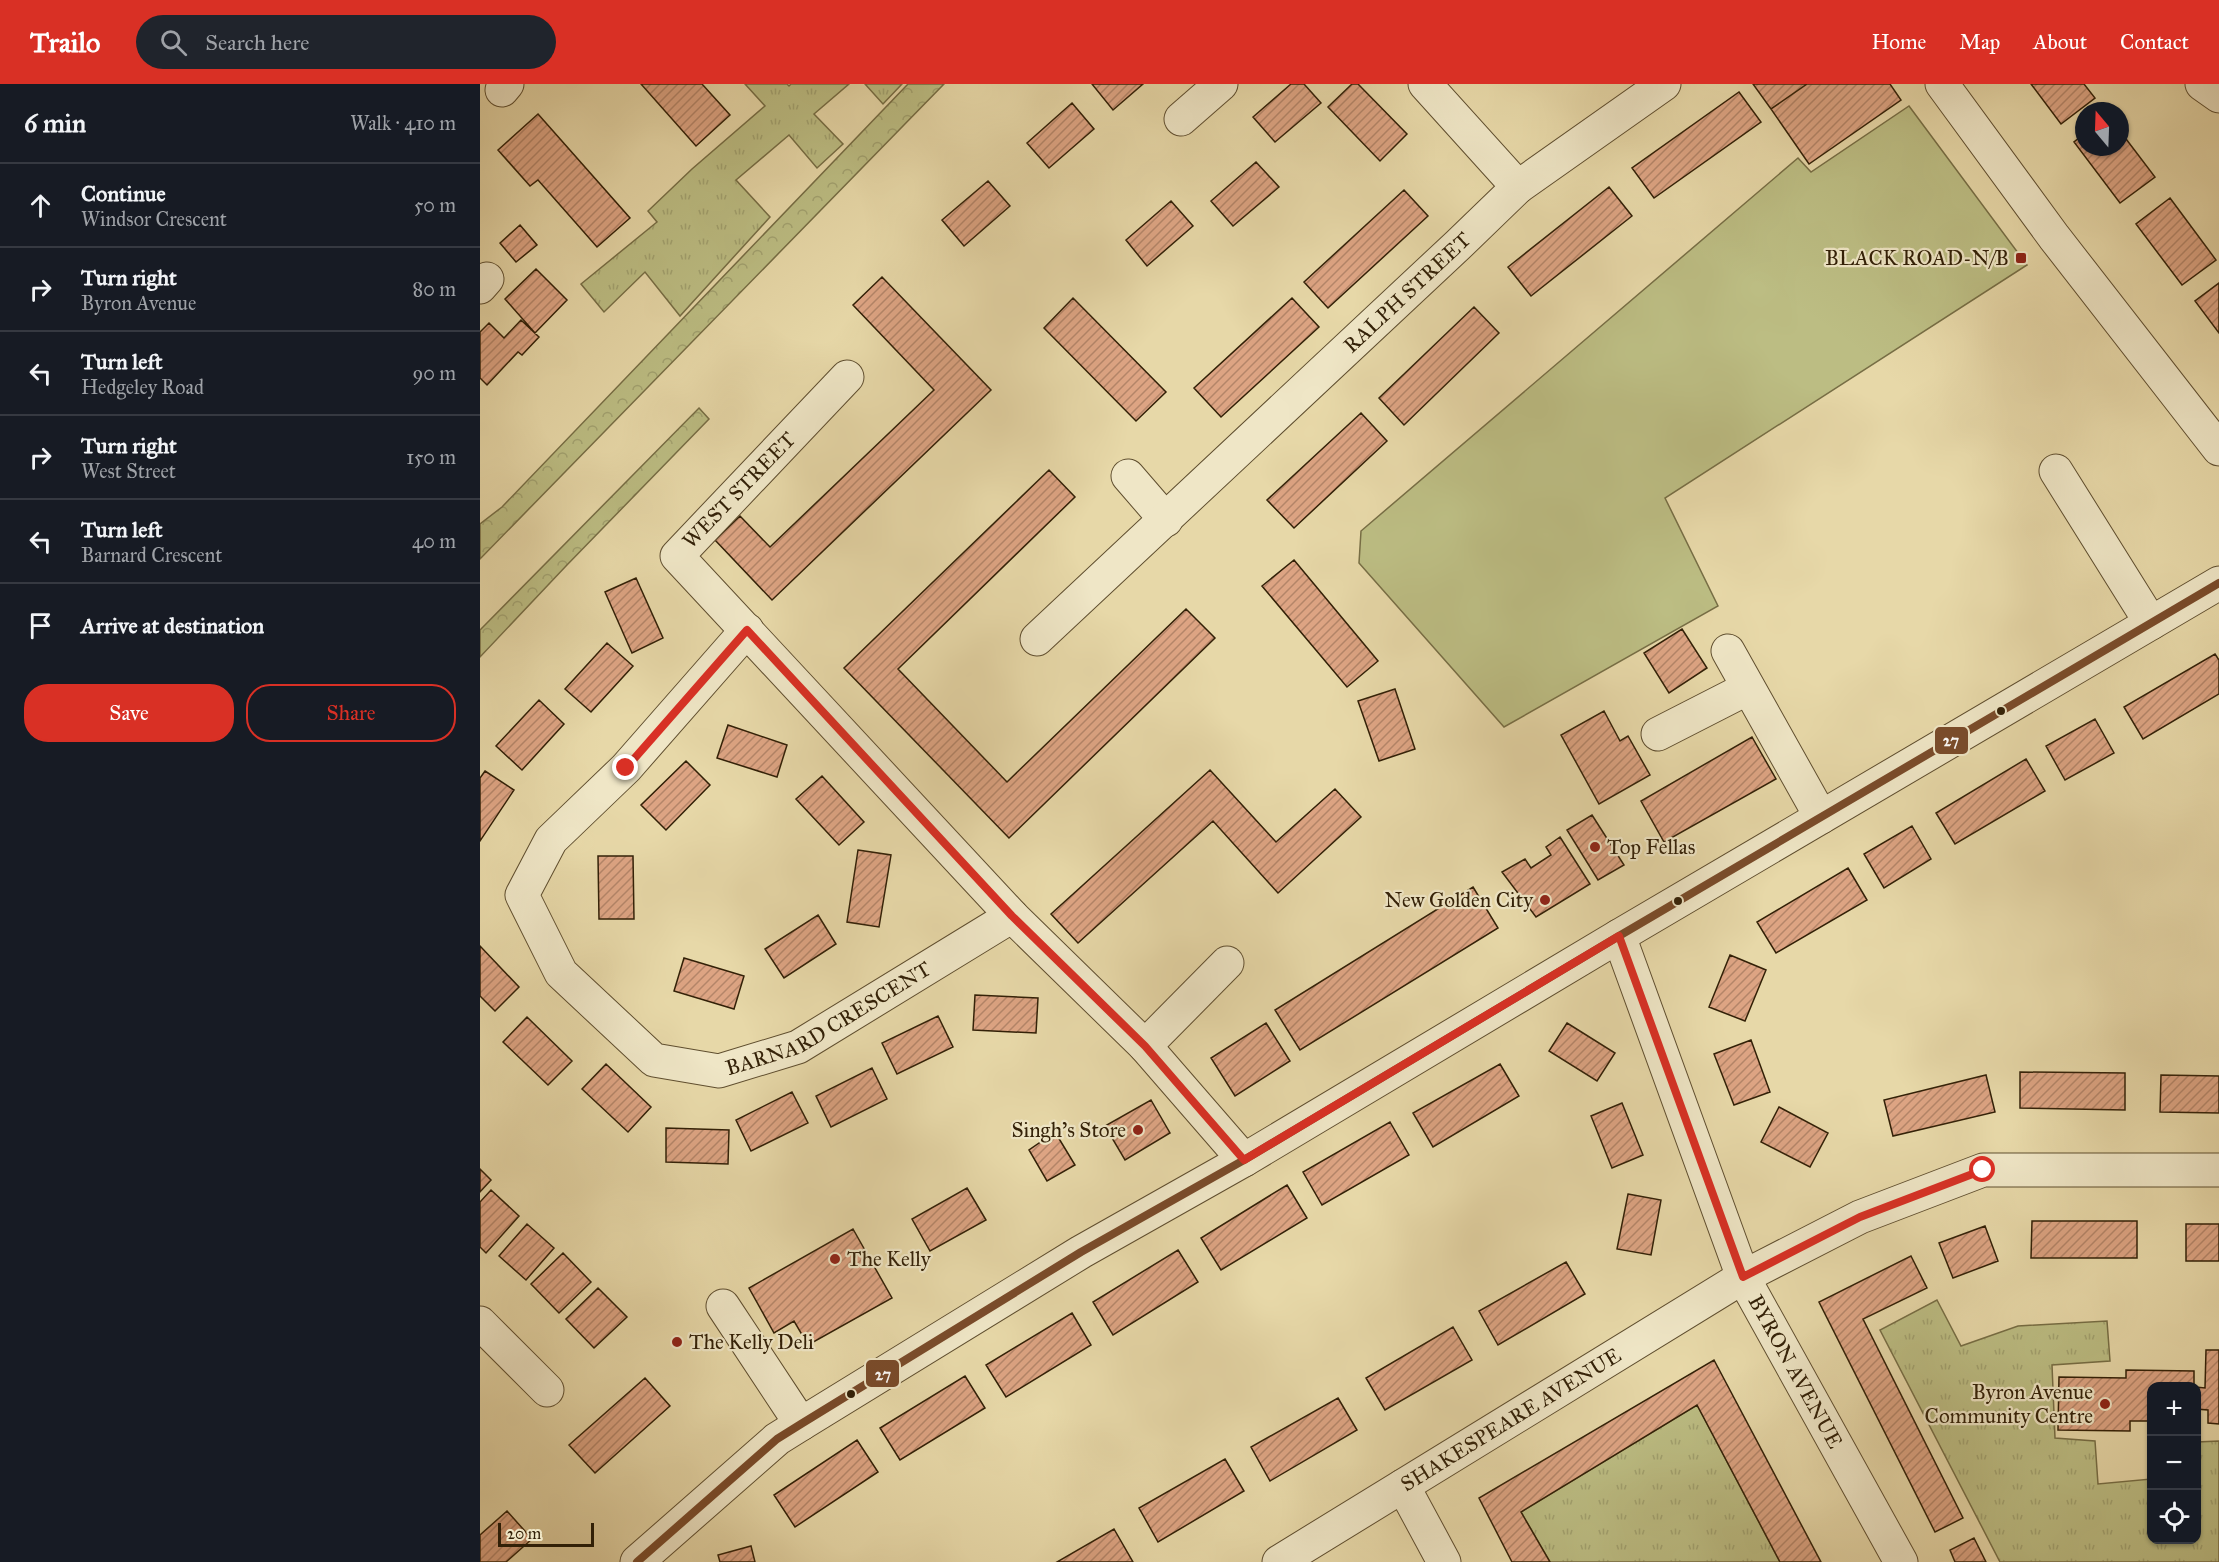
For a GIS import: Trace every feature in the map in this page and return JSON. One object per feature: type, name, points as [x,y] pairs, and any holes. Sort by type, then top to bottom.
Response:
[{"type":"street","points":[[1181,119],[1221,84]]},
{"type":"street","points":[[1425,84],[1518,187]]},
{"type":"street","name":"RALPH STREET","points":[[1037,639],[1518,187],[1664,84]]},
{"type":"street","points":[[1942,84],[2054,237],[2219,449]]},
{"type":"street","points":[[2202,84],[2219,96]]},
{"type":"street","name":"WEST STREET","points":[[847,377],[677,556],[1012,916],[1145,1046],[1244,1160]]},
{"type":"street","points":[[2055,471],[2151,623]]},
{"type":"street","points":[[1128,476],[1166,520]]},
{"type":"street","points":[[637,1562],[777,1439],[801,1424],[1081,1252],[1244,1160],[2219,583]]},
{"type":"street","name":"BARNARD CRESCENT","points":[[747,630],[626,768],[551,840],[522,895],[561,973],[654,1060],[720,1071],[798,1047],[1012,916]]},
{"type":"street","points":[[1728,651],[1821,817]]},
{"type":"street","points":[[1658,734],[1749,688]]},
{"type":"street","name":"BYRON AVENUE","points":[[1619,936],[1743,1277],[1900,1562]]},
{"type":"street","points":[[1145,1046],[1227,963]]},
{"type":"street","name":"SHAKESPEARE AVENUE","points":[[1279,1562],[1743,1277],[1860,1217],[1983,1170],[2219,1170]]},
{"type":"street","points":[[723,1306],[801,1424]]},
{"type":"street","points":[[480,1323],[547,1390]]},
{"type":"street","points":[[1403,1486],[1444,1562]]},
{"type":"green space","points":[[745,84],[787,84],[789,86],[791,84],[849,84],[814,114],[843,144],[817,168],[789,135],[736,180],[770,217],[680,316],[645,272],[604,312],[581,284],[657,222],[648,211],[692,169],[765,106]]},
{"type":"green space","points":[[865,84],[902,84],[883,104]]},
{"type":"green space","points":[[908,84],[944,84],[480,559],[480,524],[502,507]]},
{"type":"green space","points":[[1909,106],[2027,265],[1665,498],[1718,606],[1504,727],[1359,563],[1361,531],[1798,158],[1811,172]]},
{"type":"green space","points":[[699,408],[709,419],[480,657],[480,630]]},
{"type":"green space","points":[[1937,1300],[1961,1346],[2018,1326],[2107,1321],[2110,1361],[2052,1365],[2055,1438],[2095,1441],[2098,1484],[2147,1479],[2147,1544],[2201,1544],[2201,1442],[2219,1441],[2219,1562],[2000,1562],[1880,1330]]},
{"type":"green space","points":[[1697,1405],[1780,1562],[1550,1562],[1521,1512]]},
{"type":"building","points":[[641,84],[702,84],[730,115],[696,146]]},
{"type":"building","points":[[1092,84],[1143,84],[1113,110]]},
{"type":"building","points":[[1291,84],[1304,84],[1321,103],[1275,142],[1253,117]]},
{"type":"building","points":[[1352,84],[1358,84],[1407,134],[1380,161],[1328,107]]},
{"type":"building","points":[[1753,84],[1807,84],[1771,109]]},
{"type":"building","points":[[1807,84],[1890,84],[1901,100],[1809,164],[1771,109]]},
{"type":"building","points":[[2031,84],[2084,84],[2095,98],[2090,102],[2075,102],[2075,113],[2061,124]]},
{"type":"building","points":[[1739,92],[1761,122],[1654,198],[1632,168]]},
{"type":"building","points":[[1072,103],[1094,129],[1049,168],[1027,143]]},
{"type":"building","points":[[538,114],[630,218],[597,247],[538,180],[530,186],[498,150]]},
{"type":"building","points":[[2129,143],[2155,177],[2120,203],[2085,156],[2129,156]]},
{"type":"building","points":[[1256,162],[1279,187],[1233,226],[1211,201]]},
{"type":"building","points":[[988,181],[1010,206],[964,246],[942,220]]},
{"type":"building","points":[[1609,187],[1632,216],[1531,296],[1508,267]]},
{"type":"building","points":[[1404,190],[1428,216],[1328,308],[1304,282]]},
{"type":"building","points":[[2170,198],[2216,260],[2182,285],[2136,224]]},
{"type":"building","points":[[1171,201],[1193,226],[1147,266],[1126,240]]},
{"type":"building","points":[[520,225],[537,245],[516,262],[500,243]]},
{"type":"building","points":[[536,269],[567,300],[535,333],[505,299]]},
{"type":"building","points":[[882,277],[991,390],[772,600],[715,540],[740,516],[770,547],[934,390],[853,305]]},
{"type":"building","points":[[2219,283],[2219,333],[2195,301]]},
{"type":"building","points":[[1073,298],[1166,392],[1136,421],[1044,328]]},
{"type":"building","points":[[1292,298],[1319,327],[1221,417],[1194,388]]},
{"type":"building","points":[[1474,307],[1499,333],[1404,425],[1379,398]]},
{"type":"building","points":[[521,320],[539,337],[522,355],[518,352],[487,385],[480,378],[480,332],[489,323],[504,338]]},
{"type":"building","points":[[1361,413],[1387,441],[1294,528],[1267,500]]},
{"type":"building","points":[[1049,470],[1075,497],[898,669],[1007,782],[1186,609],[1215,638],[1009,838],[844,668]]},
{"type":"building","points":[[1294,560],[1378,661],[1347,687],[1262,586]]},
{"type":"building","points":[[636,578],[663,638],[632,653],[605,592]]},
{"type":"building","points":[[1682,629],[1707,668],[1669,693],[1644,653]]},
{"type":"building","points":[[607,643],[633,666],[591,712],[565,689]]},
{"type":"building","points":[[2215,654],[2219,660],[2219,694],[2143,739],[2124,707]]},
{"type":"building","points":[[1395,689],[1415,749],[1379,761],[1358,701]]},
{"type":"building","points":[[539,700],[564,724],[522,770],[496,746]]},
{"type":"building","points":[[1604,711],[1620,741],[1628,736],[1650,775],[1599,804],[1561,735]]},
{"type":"building","points":[[2095,719],[2114,753],[2065,780],[2046,746]]},
{"type":"building","points":[[728,725],[787,745],[777,777],[717,758]]},
{"type":"building","points":[[1752,737],[1776,779],[1664,842],[1641,801]]},
{"type":"building","points":[[2026,759],[2045,791],[1955,844],[1936,813]]},
{"type":"building","points":[[686,761],[710,785],[666,830],[641,805]]},
{"type":"building","points":[[1210,770],[1276,842],[1335,789],[1361,817],[1278,893],[1213,821],[1078,943],[1051,914]]},
{"type":"building","points":[[485,771],[514,790],[480,841],[480,778]]},
{"type":"building","points":[[822,776],[864,822],[839,845],[796,799]]},
{"type":"building","name":"Top Fellas","points":[[1592,815],[1624,865],[1598,880],[1567,830]]},
{"type":"building","points":[[1912,826],[1931,859],[1884,888],[1864,854]]},
{"type":"building","points":[[1560,837],[1590,884],[1536,917],[1502,872],[1525,859],[1531,868],[1551,855],[1546,847]]},
{"type":"building","points":[[858,850],[891,855],[879,927],[847,922]]},
{"type":"building","points":[[598,856],[633,856],[634,919],[599,919]]},
{"type":"building","points":[[1848,868],[1867,900],[1776,953],[1757,922]]},
{"type":"building","points":[[1473,887],[1498,928],[1300,1050],[1275,1010]]},
{"type":"building","points":[[818,915],[836,944],[784,978],[765,949]]},
{"type":"building","points":[[480,946],[519,987],[495,1011],[480,996]]},
{"type":"building","points":[[1730,955],[1766,970],[1745,1021],[1709,1007]]},
{"type":"building","points":[[684,958],[744,976],[734,1009],[674,991]]},
{"type":"building","points":[[975,995],[1038,998],[1036,1033],[973,1030]]},
{"type":"building","points":[[938,1016],[953,1047],[897,1074],[882,1043]]},
{"type":"building","points":[[527,1017],[572,1061],[548,1085],[503,1042]]},
{"type":"building","points":[[1266,1023],[1290,1061],[1235,1096],[1211,1058]]},
{"type":"building","points":[[1567,1023],[1615,1053],[1597,1081],[1549,1051]]},
{"type":"building","points":[[1751,1040],[1770,1092],[1734,1105],[1714,1054]]},
{"type":"building","points":[[606,1064],[651,1107],[628,1132],[582,1089]]},
{"type":"building","points":[[1500,1064],[1519,1096],[1433,1147],[1413,1113]]},
{"type":"building","points":[[872,1068],[887,1099],[831,1127],[816,1096]]},
{"type":"building","points":[[2020,1072],[2125,1073],[2125,1110],[2020,1108]]},
{"type":"building","points":[[1986,1075],[1995,1112],[1893,1136],[1884,1100]]},
{"type":"building","points":[[2161,1075],[2219,1076],[2219,1113],[2160,1112]]},
{"type":"building","points":[[792,1092],[808,1123],[751,1151],[736,1120]]},
{"type":"building","name":"Singh’s Store","points":[[1151,1100],[1170,1133],[1125,1160],[1105,1126]]},
{"type":"building","points":[[1622,1103],[1643,1155],[1612,1168],[1591,1116]]},
{"type":"building","points":[[1779,1107],[1828,1133],[1810,1167],[1761,1142]]},
{"type":"building","points":[[1390,1122],[1409,1155],[1322,1205],[1303,1172]]},
{"type":"building","points":[[666,1128],[729,1130],[728,1164],[666,1162]]},
{"type":"building","points":[[1055,1132],[1075,1165],[1047,1181],[1029,1150]]},
{"type":"building","points":[[480,1169],[491,1180],[480,1192]]},
{"type":"building","points":[[1287,1185],[1307,1218],[1221,1270],[1201,1238]]},
{"type":"building","points":[[967,1188],[986,1220],[930,1251],[912,1219]]},
{"type":"building","points":[[491,1190],[519,1216],[486,1253],[480,1247],[480,1202]]},
{"type":"building","points":[[1628,1194],[1661,1200],[1651,1255],[1617,1249]]},
{"type":"building","points":[[2032,1221],[2137,1221],[2137,1258],[2031,1258]]},
{"type":"building","points":[[527,1224],[554,1248],[526,1280],[499,1256]]},
{"type":"building","points":[[2186,1224],[2219,1224],[2219,1261],[2186,1261]]},
{"type":"building","points":[[1985,1226],[1998,1261],[1953,1278],[1939,1243]]},
{"type":"building","name":"The Kelly","points":[[853,1229],[892,1298],[808,1345],[794,1321],[774,1333],[749,1288]]},
{"type":"building","points":[[1178,1250],[1198,1282],[1113,1335],[1093,1302]]},
{"type":"building","points":[[563,1253],[591,1282],[559,1313],[531,1284]]},
{"type":"building","points":[[1911,1256],[1927,1288],[1863,1319],[1963,1518],[1935,1532],[1819,1302]]},
{"type":"building","points":[[1566,1262],[1585,1294],[1498,1345],[1479,1311]]},
{"type":"building","points":[[598,1288],[627,1317],[594,1348],[566,1319]]},
{"type":"building","points":[[1072,1313],[1091,1345],[1006,1397],[986,1365]]},
{"type":"building","points":[[1453,1327],[1472,1360],[1385,1410],[1366,1378]]},
{"type":"building","points":[[2206,1350],[2219,1350],[2219,1424],[2208,1423],[2208,1410],[2201,1409],[2201,1388],[2205,1388]]},
{"type":"building","points":[[1714,1360],[1821,1562],[1780,1562],[1697,1405],[1521,1512],[1550,1562],[1512,1562],[1479,1498]]},
{"type":"building","name":"Byron Avenue Community Centre","points":[[2126,1370],[2194,1371],[2194,1382],[2147,1382],[2147,1421],[2130,1421],[2130,1431],[2058,1430],[2059,1377],[2126,1378]]},
{"type":"building","points":[[965,1376],[985,1408],[900,1460],[880,1428]]},
{"type":"building","points":[[645,1378],[670,1406],[595,1473],[569,1445]]},
{"type":"building","points":[[1338,1398],[1357,1430],[1270,1481],[1251,1447]]},
{"type":"building","points":[[857,1440],[878,1472],[795,1527],[774,1495]]},
{"type":"building","points":[[1225,1459],[1244,1491],[1158,1542],[1139,1508]]},
{"type":"building","points":[[507,1511],[532,1539],[506,1562],[480,1562],[480,1535]]},
{"type":"building","points":[[1114,1529],[1133,1562],[1057,1562]]},
{"type":"building","points":[[1974,1538],[1986,1562],[1955,1562],[1950,1550]]},
{"type":"building","points":[[751,1546],[755,1562],[720,1562],[718,1555]]},
{"type":"transit line","name":"27","points":[[637,1562],[777,1439],[801,1424],[1081,1252],[1244,1160],[2219,583]]},
{"type":"place","name":"BLACK ROAD-N/B","points":[[2021,258]]},
{"type":"place","name":"Top Fellas","points":[[1595,847]]},
{"type":"place","name":"New Golden City","points":[[1545,900]]},
{"type":"place","name":"Singh’s Store","points":[[1138,1130]]},
{"type":"place","name":"The Kelly","points":[[835,1259]]},
{"type":"place","name":"The Kelly Deli","points":[[677,1342]]},
{"type":"place","name":"Byron Avenue Community Centre","points":[[2105,1404]]},
{"type":"route","points":[[626,768],[747,630],[1012,916],[1145,1046],[1244,1160],[1619,936],[1743,1277],[1860,1217],[1983,1170]]}]
